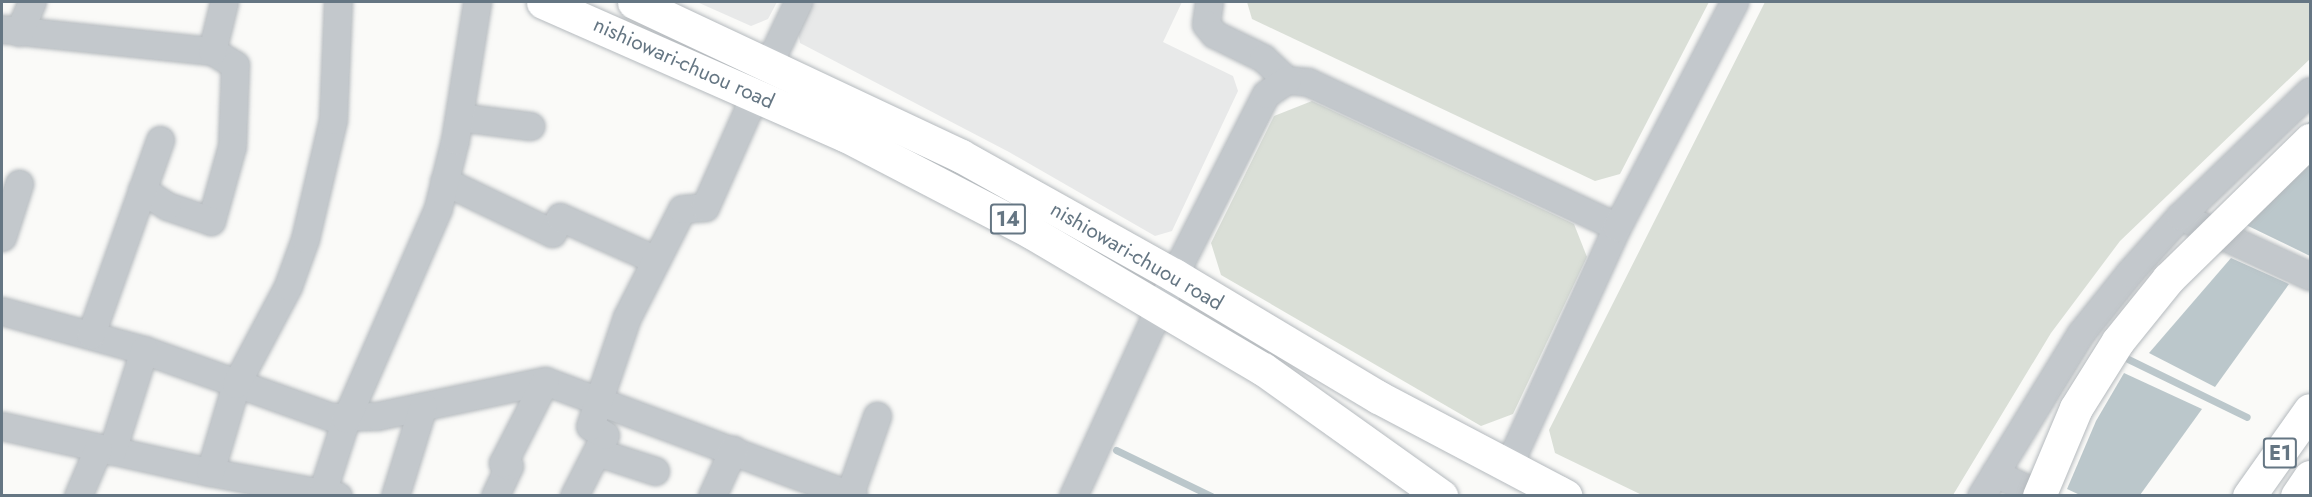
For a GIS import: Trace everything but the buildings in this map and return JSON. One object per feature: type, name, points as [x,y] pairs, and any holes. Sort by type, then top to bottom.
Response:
[{"type":"main road","name":"nishiowari-chuou road","points":[[543,2],[755,94],[937,181],[1160,306],[1263,369],[1441,495]]},
{"type":"main road","name":"nishiowari-chuou road","points":[[634,2],[769,63],[961,156],[1174,275],[1378,397],[1562,494]]},
{"type":"main road","points":[[2041,495],[2076,408],[2118,341],[2168,279],[2310,140]]},
{"type":"main road","name":"E1","points":[[2249,495],[2310,410]]},
{"type":"main road","name":"E1","points":[[2297,495],[2310,477]]},
{"type":"street","points":[[10,30],[32,2]]},
{"type":"street","points":[[212,51],[224,2]]},
{"type":"street","points":[[210,472],[236,384],[288,286],[305,238],[333,120],[339,2]]},
{"type":"street","points":[[2,427],[210,472],[327,494],[346,419],[420,250],[444,181],[459,117],[477,2]]},
{"type":"street","points":[[769,63],[798,2]]},
{"type":"street","points":[[1209,2],[1206,24],[1214,34],[1263,58],[1287,80],[1308,82],[1617,228]]},
{"type":"street","points":[[1508,466],[1617,228],[1734,2]]},
{"type":"street","points":[[10,30],[212,51],[235,65],[232,146],[211,221],[167,206],[142,190]]},
{"type":"street","points":[[1073,495],[1174,275],[1266,94],[1287,80]]},
{"type":"street","points":[[2041,495],[1988,484],[2081,333],[2180,216],[2310,91]]},
{"type":"street","points":[[573,495],[605,435],[590,426],[627,317],[682,209],[705,207],[755,94]]},
{"type":"street","points":[[459,117],[530,126]]},
{"type":"street","points":[[90,334],[160,140]]},
{"type":"street","points":[[444,181],[552,233],[560,217],[656,260]]},
{"type":"street","points":[[2,237],[19,184]]},
{"type":"street","points":[[2180,216],[2310,276]]},
{"type":"street","points":[[2,311],[144,350],[326,416],[346,419],[545,381],[851,495],[877,416]]},
{"type":"street","points":[[78,495],[105,450],[144,350]]},
{"type":"street","points":[[495,495],[509,466],[503,463],[545,381]]},
{"type":"street","points":[[395,495],[423,406]]},
{"type":"street","points":[[597,452],[644,467],[648,420]]},
{"type":"street","points":[[712,495],[733,450]]},
{"type":"shaded area","points":[[697,2],[777,2],[768,19],[751,26]]},
{"type":"shaded area","points":[[813,2],[1182,2],[1163,42],[1233,76],[1238,91],[1172,231],[1155,236],[1009,152],[800,43],[798,32]]},
{"type":"shaded area","points":[[1247,2],[1709,2],[1620,174],[1595,181],[1252,19]]},
{"type":"shaded area","points":[[1765,2],[2310,2],[2310,59],[2120,241],[2051,333],[1953,495],[1642,495],[1555,453],[1549,430]]},
{"type":"shaded area","points":[[1312,101],[1574,224],[1587,257],[1513,414],[1481,426],[1221,275],[1211,243],[1274,116]]},
{"type":"shaded area","points":[[2310,121],[2310,256],[2242,223],[2263,165]]},
{"type":"shaded area","points":[[2231,258],[2289,284],[2215,387],[2149,353]]},
{"type":"shaded area","points":[[2124,373],[2202,409],[2140,495],[2080,495],[2067,489],[2096,421]]},
{"type":"waterway","points":[[2128,359],[2247,417]]},
{"type":"waterway","points":[[1116,450],[1211,496]]}]
